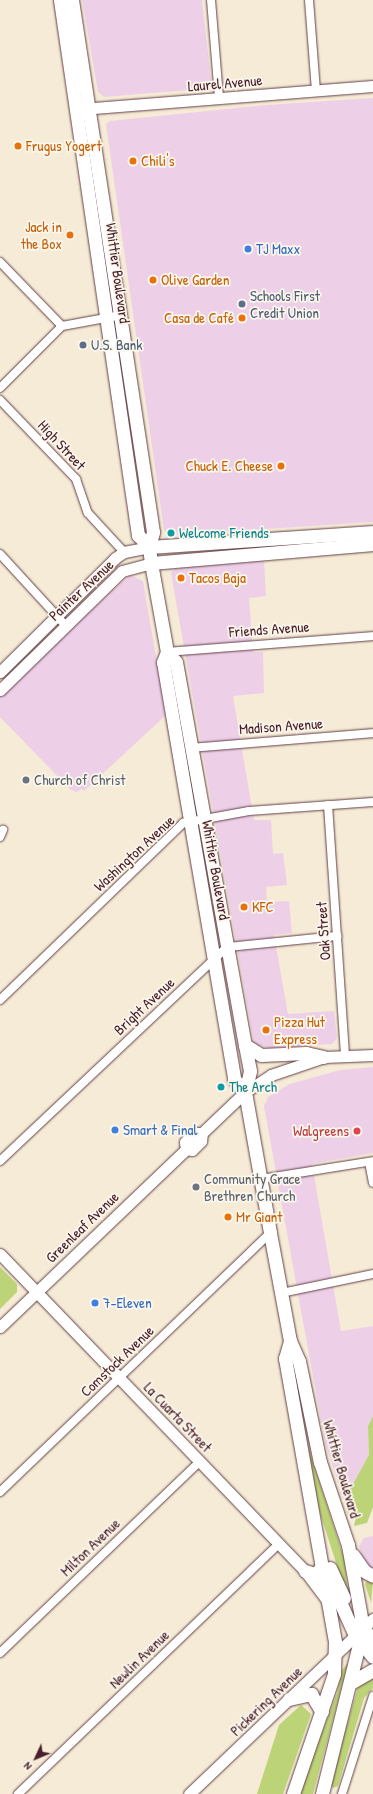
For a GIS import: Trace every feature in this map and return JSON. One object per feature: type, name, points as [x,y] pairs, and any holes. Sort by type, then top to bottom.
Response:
[{"type":"main road","name":"Whittier Boulevard","points":[[60,0],[85,109],[122,315],[152,532],[149,547],[151,563],[167,652],[176,662],[246,1046],[250,1071],[245,1092],[281,1293],[290,1341],[299,1360],[320,1462],[348,1545],[363,1636],[326,1793]]},
{"type":"main road","name":"Whittier Boulevard","points":[[72,0],[108,318],[138,535],[149,547]]},
{"type":"main road","name":"Painter Avenue","points":[[149,547],[373,532]]},
{"type":"main road","name":"Painter Avenue","points":[[151,563],[373,544]]},
{"type":"main road","name":"Whittier Boulevard","points":[[167,652],[163,662],[216,957],[234,1079],[245,1092]]},
{"type":"main road","points":[[246,1046],[261,1056],[306,1053],[324,1057]]},
{"type":"main road","name":"Whittier Boulevard","points":[[290,1341],[285,1358],[321,1552],[326,1568],[331,1605],[335,1656],[334,1674],[293,1794]]},
{"type":"main road","points":[[348,1545],[362,1569],[373,1576]]},
{"type":"main road","points":[[305,1571],[315,1574],[326,1568],[373,1657]]},
{"type":"main road","points":[[352,1682],[373,1670]]},
{"type":"main road","points":[[289,1699],[311,1694],[318,1701],[322,1712]]},
{"type":"street","points":[[211,0],[219,98]]},
{"type":"street","points":[[309,0],[316,90]]},
{"type":"street","name":"Laurel Avenue","points":[[85,109],[373,86]]},
{"type":"street","points":[[0,262],[62,326]]},
{"type":"street","points":[[0,388],[62,326],[122,315]]},
{"type":"street","name":"High Street","points":[[0,400],[76,479],[88,513],[124,552]]},
{"type":"street","name":"Painter Avenue","points":[[0,672],[55,616],[124,552],[149,547]]},
{"type":"street","points":[[0,554],[55,616],[65,625]]},
{"type":"street","name":"Painter Avenue","points":[[0,690],[122,571],[151,563]]},
{"type":"street","name":"Friends Avenue","points":[[167,652],[373,636]]},
{"type":"street","name":"Madison Avenue","points":[[191,748],[373,733]]},
{"type":"street","name":"Washington Avenue","points":[[0,1000],[183,824],[204,817],[373,802]]},
{"type":"street","name":"Oak Street","points":[[328,805],[345,1056]]},
{"type":"street","points":[[227,947],[337,936]]},
{"type":"street","name":"Bright Avenue","points":[[0,1161],[227,947]]},
{"type":"street","name":"Greenleaf Avenue","points":[[0,1327],[186,1149],[192,1150],[201,1141],[202,1133],[245,1092],[271,1075],[324,1057],[373,1054]]},
{"type":"street","points":[[261,1179],[371,1161],[373,1183]]},
{"type":"street","name":"Comstock Avenue","points":[[0,1492],[270,1233]]},
{"type":"street","name":"La Cuarta Street","points":[[0,1254],[305,1571],[331,1605]]},
{"type":"street","points":[[281,1293],[373,1274]]},
{"type":"street","name":"Milton Avenue","points":[[0,1653],[200,1461]]},
{"type":"street","name":"Newlin Avenue","points":[[18,1794],[279,1544]]},
{"type":"street","name":"Pickering Avenue","points":[[189,1794],[335,1656],[363,1636],[373,1619]]},
{"type":"street","points":[[342,1794],[373,1696]]},
{"type":"shaded area","points":[[82,0],[202,0],[212,88],[104,97],[98,92]]},
{"type":"shaded area","points":[[373,98],[373,522],[171,535],[164,530],[106,124],[110,121],[267,105]]},
{"type":"shaded area","points":[[264,561],[266,596],[249,598],[253,652],[263,652],[264,693],[233,696],[254,820],[271,820],[273,854],[283,853],[287,885],[266,887],[267,902],[289,901],[292,933],[274,935],[288,1014],[334,1011],[337,1038],[332,1044],[272,1048],[254,1045],[171,573],[175,568]]},
{"type":"shaded area","points":[[130,575],[143,581],[166,715],[84,791],[81,789],[77,792],[71,790],[0,717],[0,692]]},
{"type":"shaded area","points":[[373,1067],[373,1153],[312,1164],[341,1331],[373,1326],[373,1416],[368,1426],[369,1455],[344,1500],[325,1443],[264,1106],[268,1097],[290,1084],[340,1070]]},
{"type":"shaded area","points":[[373,1536],[373,1569],[365,1563],[359,1546],[364,1538]]},
{"type":"green space","points":[[0,1267],[17,1284],[17,1292],[0,1309]]},
{"type":"green space","points":[[373,1416],[373,1507],[367,1523],[354,1526],[358,1509],[352,1506],[348,1514],[344,1500],[369,1455],[368,1426]]},
{"type":"green space","points":[[308,1447],[344,1558],[349,1603],[319,1510]]},
{"type":"green space","points":[[368,1579],[373,1581],[371,1603],[365,1584]]},
{"type":"green space","points":[[348,1663],[313,1794],[299,1794],[337,1693],[342,1670]]},
{"type":"green space","points":[[373,1674],[373,1688],[364,1698],[338,1786],[333,1788],[330,1784],[360,1680]]},
{"type":"green space","points":[[301,1705],[311,1714],[283,1794],[257,1794],[279,1725]]},
{"type":"place","name":"Frugus Yogert","points":[[18,146]]},
{"type":"place","name":"Chili's","points":[[133,161]]},
{"type":"place","name":"Jack in the Box","points":[[70,235]]},
{"type":"place","name":"TJ Maxx","points":[[248,249]]},
{"type":"place","name":"Olive Garden","points":[[153,280]]},
{"type":"place","name":"Schools First Credit Union","points":[[242,304]]},
{"type":"place","name":"Casa de Café","points":[[242,318]]},
{"type":"place","name":"U.S. Bank","points":[[83,345]]},
{"type":"place","name":"Chuck E. Cheese","points":[[281,466]]},
{"type":"place","name":"Welcome Friends","points":[[171,533]]},
{"type":"place","name":"Tacos Baja","points":[[181,578]]},
{"type":"place","name":"Church of Christ","points":[[26,780]]},
{"type":"place","name":"KFC","points":[[244,907]]},
{"type":"place","name":"Pizza Hut Express","points":[[266,1030]]},
{"type":"place","name":"The Arch","points":[[221,1087]]},
{"type":"place","name":"Smart & Final","points":[[115,1130]]},
{"type":"place","name":"Walgreens","points":[[357,1131]]},
{"type":"place","name":"Community Grace Brethren Church","points":[[196,1187]]},
{"type":"place","name":"Mr Giant","points":[[228,1217]]},
{"type":"place","name":"7-Eleven","points":[[95,1303]]}]
